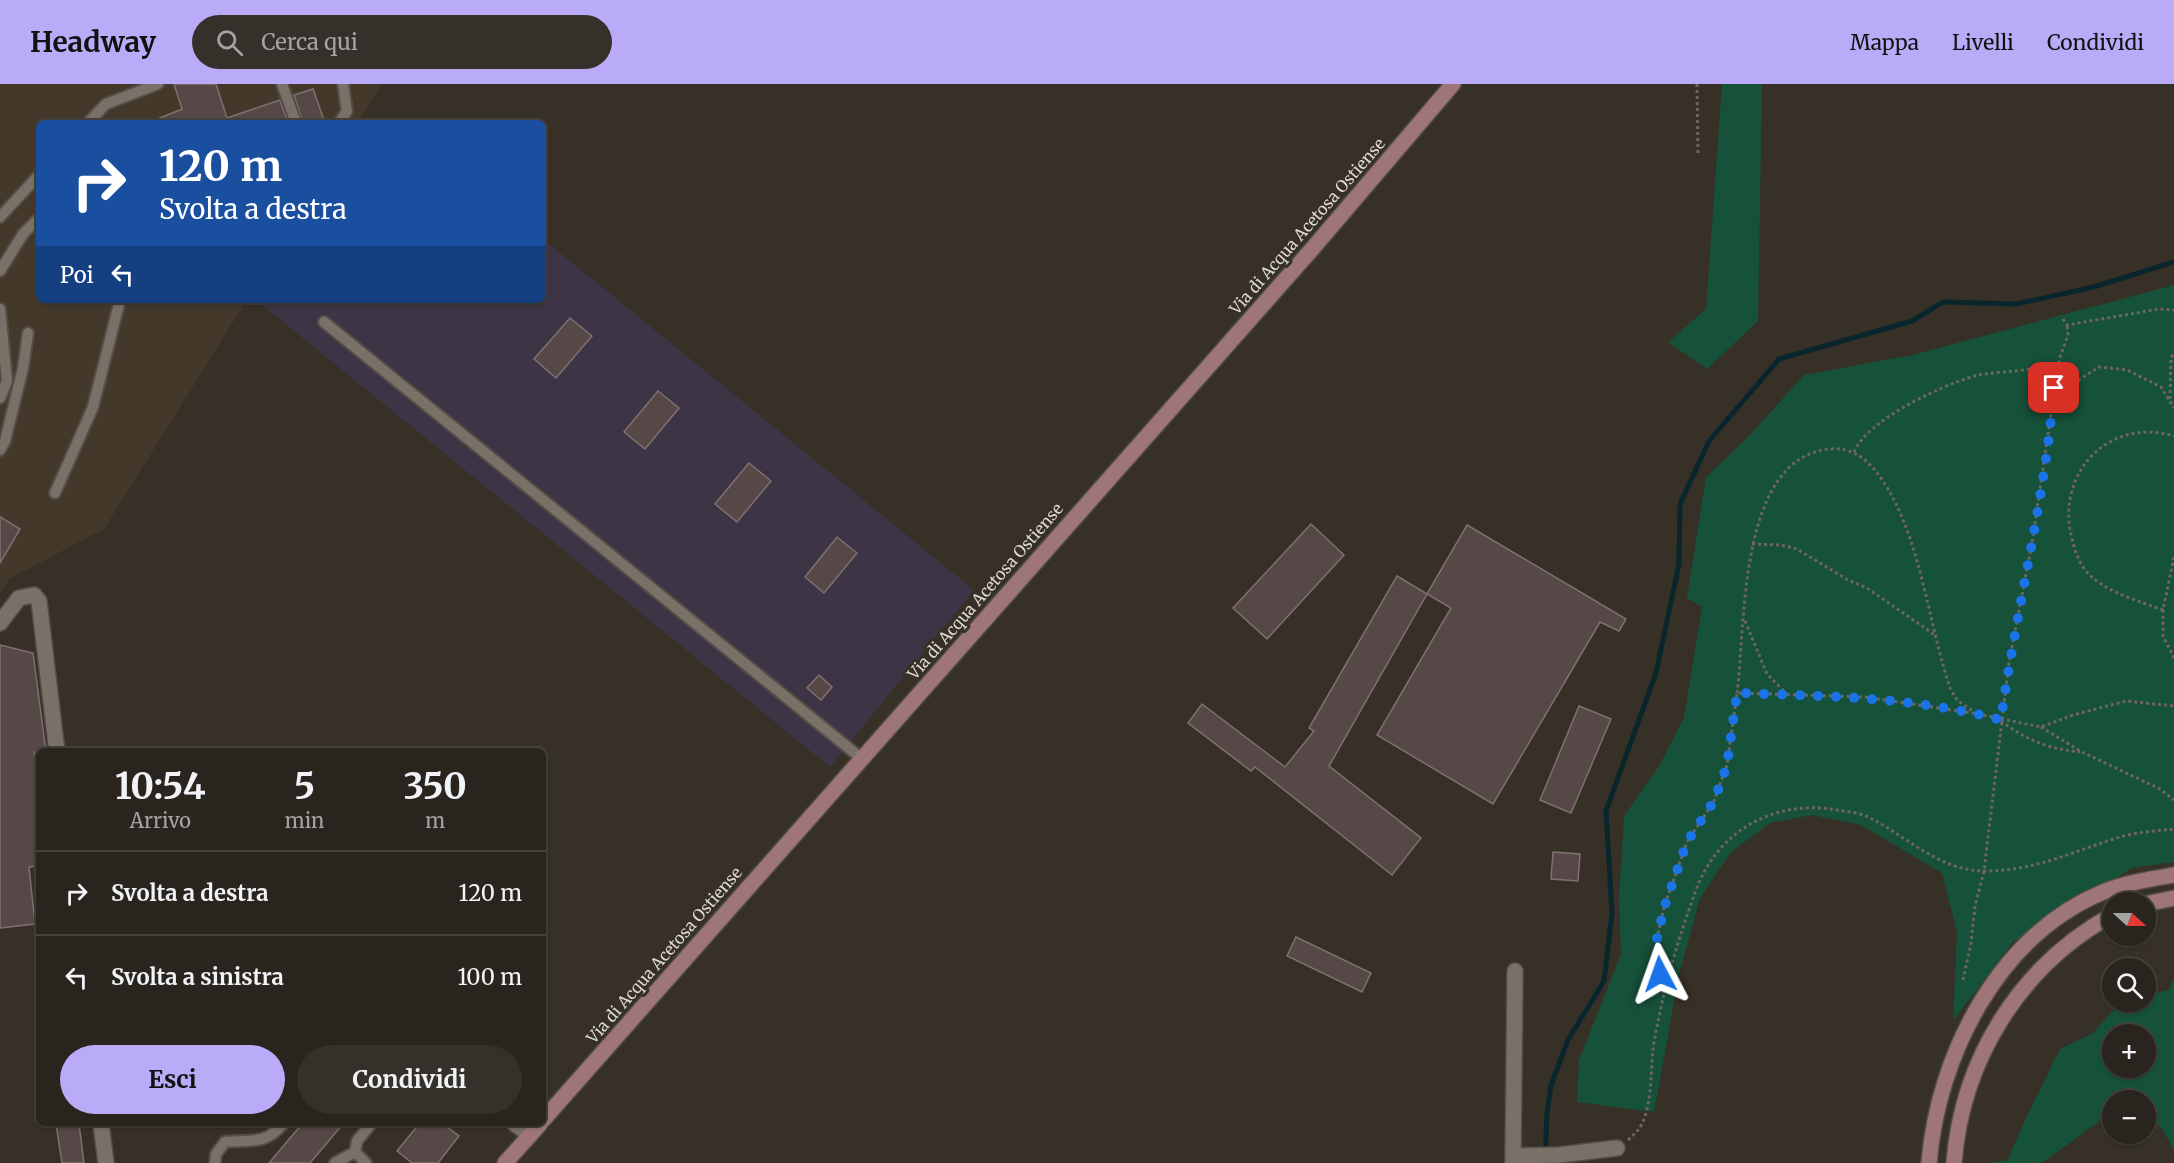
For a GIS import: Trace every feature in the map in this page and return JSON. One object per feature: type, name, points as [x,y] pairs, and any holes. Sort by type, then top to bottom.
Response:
[{"type":"street","name":"Via di Acqua Acetosa Ostiense","points":[[546,1117],[1313,248],[1453,84]]},
{"type":"street","points":[[0,623],[13,603],[26,595],[34,596],[42,608],[57,748]]},
{"type":"street","points":[[1929,1163],[1938,1108],[1957,1046],[1977,1006],[2010,964],[2043,931],[2085,901],[2122,886],[2174,875]]},
{"type":"street","points":[[2156,901],[2174,897]]},
{"type":"street","points":[[1954,1163],[1959,1126],[1971,1083],[2007,1008],[2049,961],[2102,922]]},
{"type":"street","points":[[1515,971],[1514,1160],[1617,1148]]},
{"type":"street","points":[[101,1126],[106,1163]]},
{"type":"street","points":[[518,1126],[530,1135]]},
{"type":"street","name":"Via di Acqua Acetosa Ostiense","points":[[505,1163],[538,1126]]},
{"type":"lane","points":[[91,120],[106,104],[158,84]]},
{"type":"lane","points":[[282,84],[295,120]]},
{"type":"lane","points":[[341,120],[347,111],[343,84]]},
{"type":"lane","points":[[0,217],[36,178]]},
{"type":"lane","points":[[0,271],[23,234],[36,221]]},
{"type":"lane","points":[[55,493],[93,407],[119,303]]},
{"type":"lane","points":[[0,309],[7,381],[0,398]]},
{"type":"lane","points":[[324,322],[861,758]]},
{"type":"lane","points":[[0,450],[5,441],[28,333]]},
{"type":"lane","points":[[215,1163],[216,1154],[225,1142],[258,1142],[270,1136],[281,1126]]},
{"type":"lane","points":[[355,1152],[357,1141],[368,1126]]},
{"type":"lane","points":[[355,1152],[364,1162]]},
{"type":"lane","points":[[334,1163],[355,1152]]},
{"type":"path","points":[[1697,84],[1698,153]]},
{"type":"path","points":[[2067,325],[2159,309],[2174,310]]},
{"type":"path","points":[[1963,980],[1971,943],[1975,906],[1984,871],[2009,662],[2032,543],[2060,357],[2068,335],[2067,325],[2063,320]]},
{"type":"path","points":[[2170,400],[2171,357],[2174,354]]},
{"type":"path","points":[[2052,407],[2068,387],[2099,367],[2127,370],[2161,387],[2174,408]]},
{"type":"path","points":[[1854,452],[1858,444],[1874,430],[1917,399],[1976,375],[2030,369]]},
{"type":"path","points":[[2163,610],[2115,592],[2086,572],[2076,552],[2068,527],[2067,506],[2073,484],[2086,463],[2106,442],[2134,432],[2174,436]]},
{"type":"path","points":[[1663,998],[1657,939],[1664,908],[1687,842],[1714,801],[1727,765],[1742,655],[1743,617],[1752,544],[1760,516],[1785,472],[1802,458],[1819,450],[1837,448],[1854,452],[1873,466],[1892,496],[1906,528],[1950,688],[1957,700],[1978,714]]},
{"type":"path","points":[[1752,544],[1781,545],[1797,549],[1848,580],[1867,588],[1936,636]]},
{"type":"path","points":[[2174,557],[2163,610],[2163,636],[2174,658]]},
{"type":"path","points":[[1743,617],[1767,674],[1789,696]]},
{"type":"path","points":[[1737,693],[1865,697],[1978,714],[2041,727],[2082,752],[2131,774],[2174,800]]},
{"type":"path","points":[[2041,727],[2073,714],[2126,701],[2174,706]]},
{"type":"path","points":[[2001,720],[2037,744],[2059,750],[2082,752]]},
{"type":"path","points":[[1617,1148],[1636,1134],[1644,1120],[1654,1043],[1663,998],[1682,929],[1703,876],[1718,849],[1746,824],[1776,812],[1819,807],[1866,816],[1955,869],[1984,871],[2013,869],[2065,858],[2121,837],[2174,829]]},
{"type":"shaded area","points":[[0,84],[382,84],[359,120],[36,120],[36,303],[245,303],[104,529],[9,579],[0,594]]},
{"type":"shaded area","points":[[546,241],[974,590],[830,767],[260,303],[546,303]]},
{"type":"green space","points":[[1722,84],[1762,84],[1758,321],[1707,369],[1668,342],[1706,309]]},
{"type":"green space","points":[[2174,285],[2174,862],[2132,868],[2013,942],[1953,1021],[1957,932],[1942,873],[1861,825],[1812,815],[1770,823],[1731,852],[1700,898],[1679,974],[1654,1112],[1577,1102],[1579,1060],[1621,954],[1619,897],[1624,816],[1659,766],[1684,718],[1702,607],[1687,598],[1706,477],[1749,436],[1804,375],[1912,355]]},
{"type":"green space","points":[[2174,978],[2174,1150],[2162,1129],[2156,1124],[2156,1090],[2102,1090],[2102,1119],[2045,1161],[1987,1163],[2008,1160],[2060,1049],[2093,1033],[2112,1012],[2156,1012],[2156,993],[2169,990]]},
{"type":"building","points":[[174,84],[216,84],[227,118],[280,100],[287,120],[155,120],[182,109]]},
{"type":"building","points":[[313,89],[324,120],[302,120],[294,95]]},
{"type":"building","points":[[570,318],[592,336],[556,378],[534,359]]},
{"type":"building","points":[[658,391],[679,408],[645,449],[624,432]]},
{"type":"building","points":[[749,463],[771,481],[737,522],[715,504]]},
{"type":"building","points":[[0,517],[20,529],[0,563]]},
{"type":"building","points":[[1311,524],[1344,555],[1267,639],[1233,608]]},
{"type":"building","points":[[1467,525],[1626,619],[1619,631],[1600,622],[1493,804],[1377,735],[1451,608],[1427,594]]},
{"type":"building","points":[[837,537],[857,553],[824,593],[805,577]]},
{"type":"building","points":[[1397,576],[1427,594],[1329,766],[1421,838],[1392,875],[1255,767],[1251,771],[1188,723],[1202,704],[1285,767],[1314,731],[1309,728]]},
{"type":"building","points":[[0,645],[33,653],[45,748],[36,748],[34,752],[36,866],[29,867],[35,924],[0,928]]},
{"type":"building","points":[[819,675],[832,687],[821,700],[807,688]]},
{"type":"building","points":[[1579,706],[1611,719],[1571,813],[1540,800]]},
{"type":"building","points":[[1553,852],[1580,854],[1578,881],[1551,879]]},
{"type":"building","points":[[1296,937],[1371,973],[1362,992],[1287,956]]},
{"type":"building","points":[[56,1126],[79,1126],[84,1163],[62,1163]]},
{"type":"building","points":[[300,1126],[341,1126],[310,1163],[269,1163]]},
{"type":"building","points":[[417,1126],[446,1126],[459,1136],[438,1163],[412,1163],[397,1151]]},
{"type":"waterway","points":[[1545,1163],[1547,1113],[1551,1085],[1568,1040],[1604,981],[1612,913],[1606,811],[1656,673],[1679,564],[1680,504],[1709,441],[1779,359],[1912,321],[1943,302],[2016,304],[2094,287],[2174,262]]},
{"type":"route","points":[[1660,974],[1657,939],[1664,908],[1687,842],[1714,801],[1727,765],[1737,693],[1865,697],[1978,714],[2001,720],[2009,662],[2032,543],[2054,388]]}]
